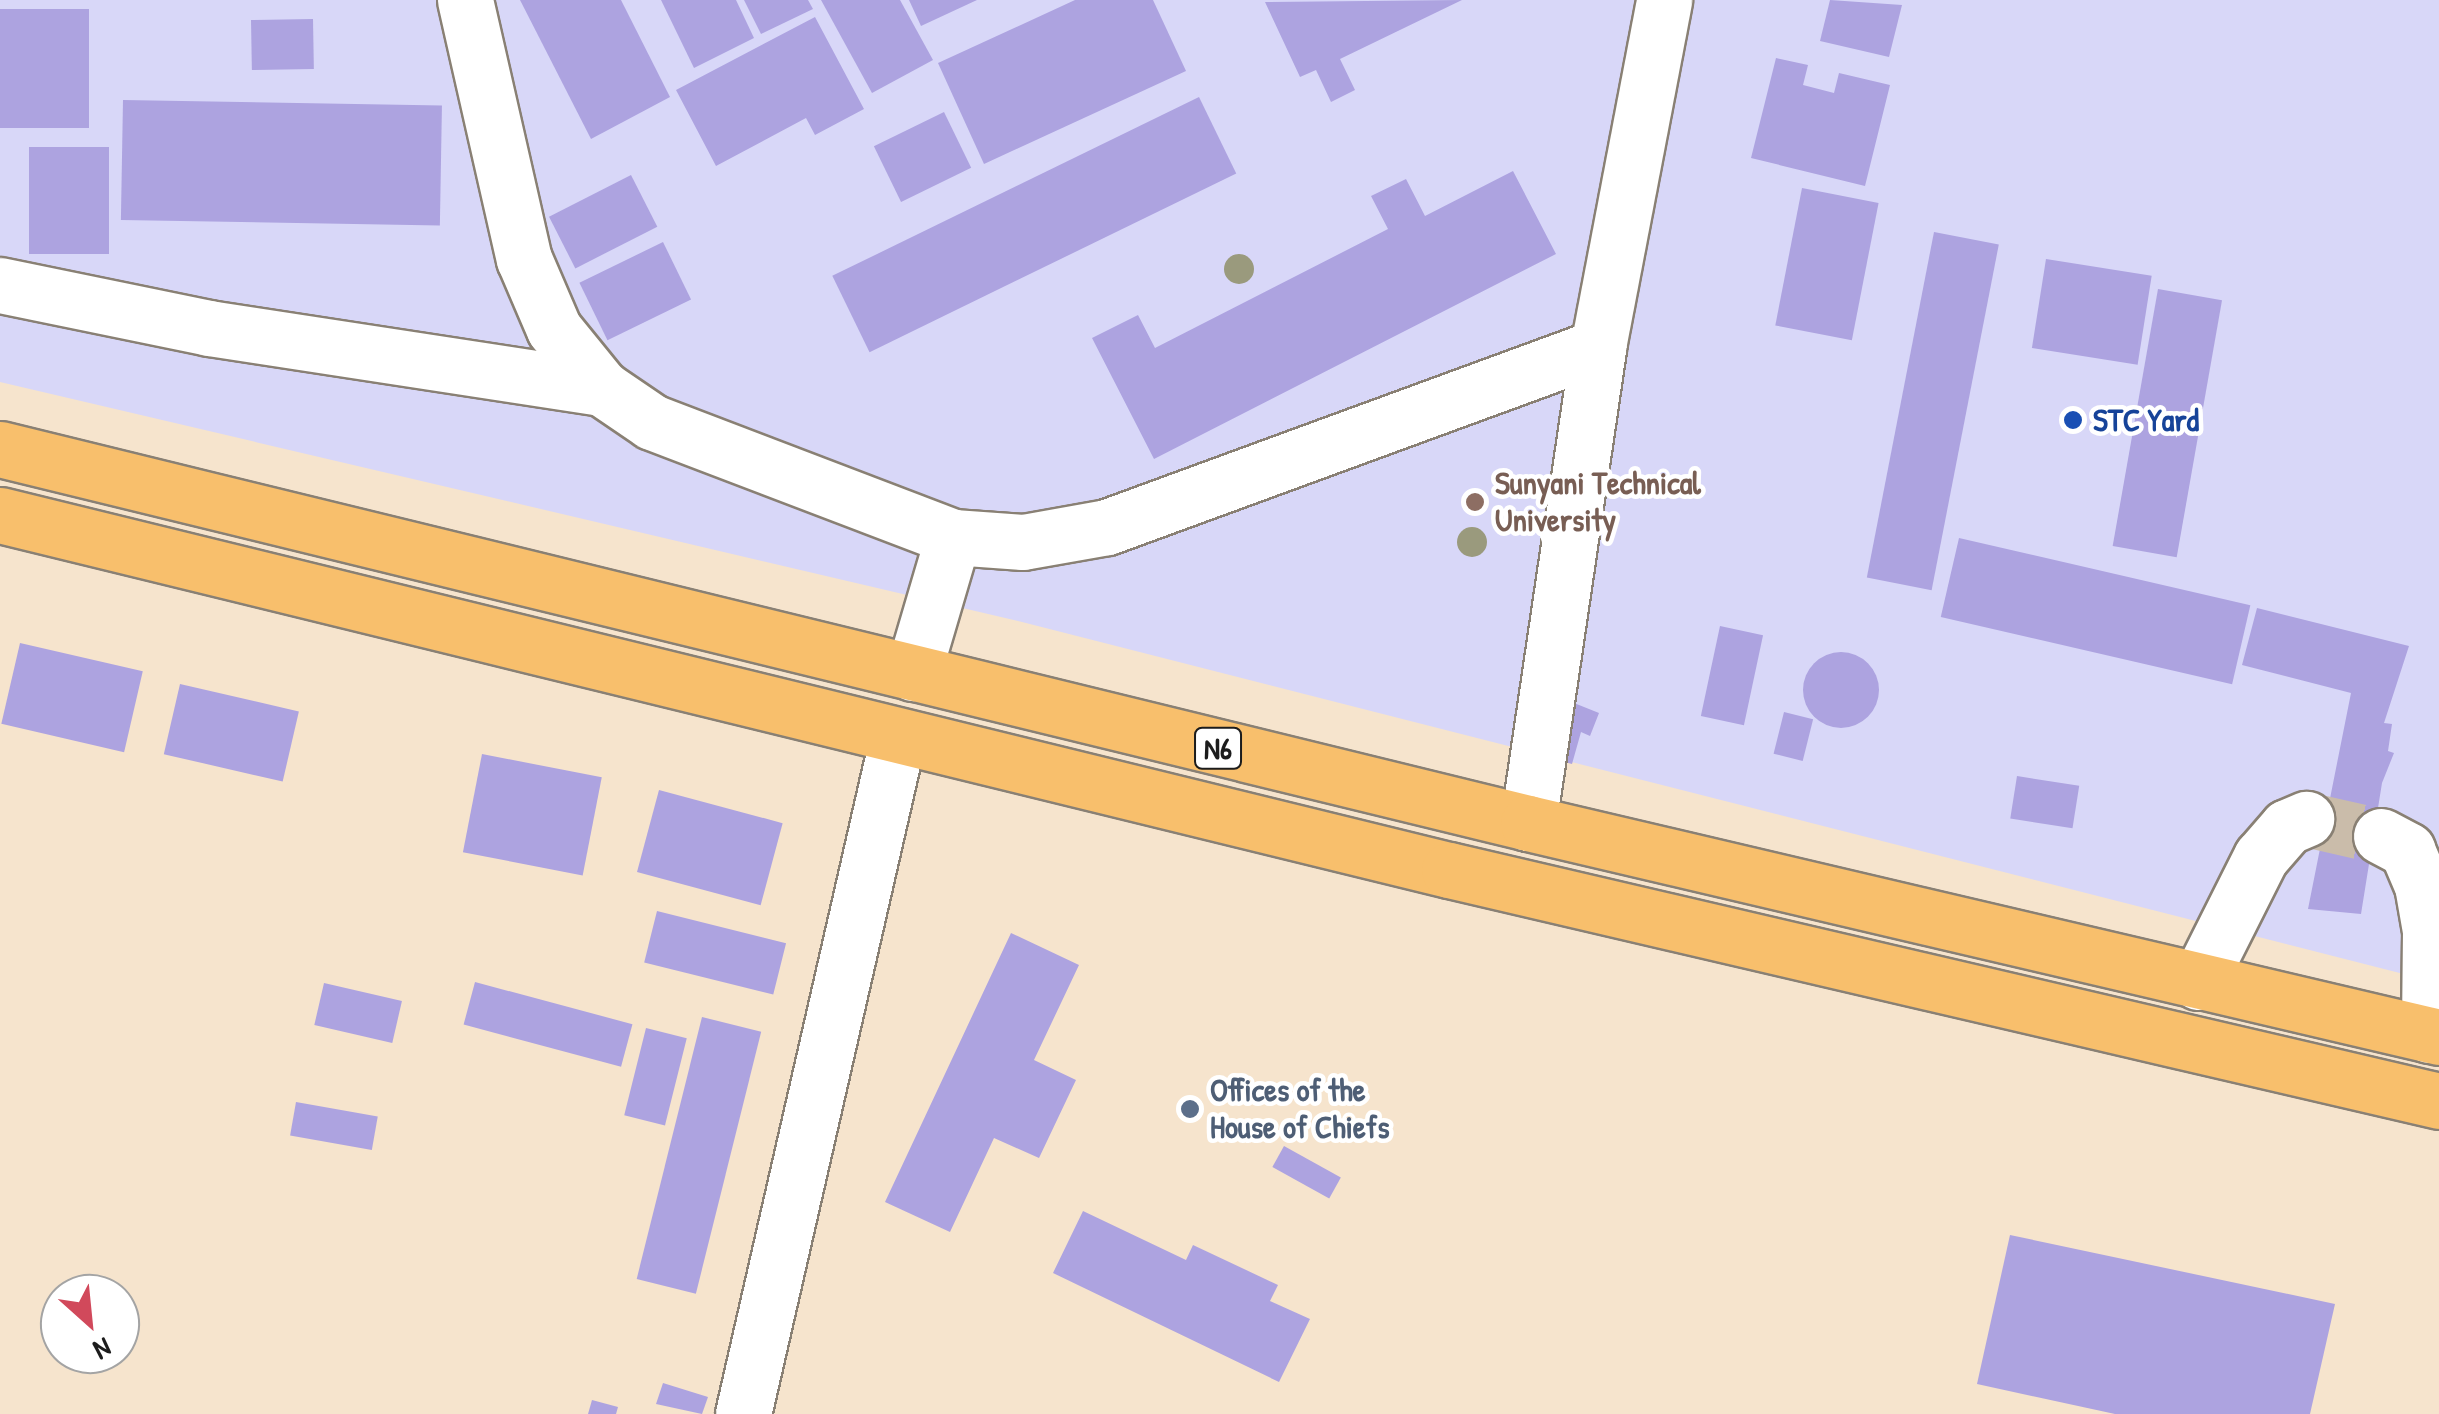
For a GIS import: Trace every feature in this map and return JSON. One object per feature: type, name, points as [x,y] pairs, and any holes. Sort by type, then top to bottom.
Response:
[{"type":"main road","name":"N6","points":[[0,450],[1528,824],[2434,1036]]},
{"type":"main road","name":"N6","points":[[0,516],[898,736],[2439,1101]]},
{"type":"street","points":[[465,0],[524,260],[554,329],[602,388],[652,422],[953,537],[1023,542],[1107,527],[1598,347]]},
{"type":"street","points":[[1528,824],[1598,347],[1664,0]]},
{"type":"street","points":[[0,285],[210,328],[602,388]]},
{"type":"street","points":[[914,673],[953,537]]},
{"type":"street","points":[[742,1414],[898,736]]},
{"type":"street","points":[[2198,982],[2261,857],[2287,827],[2306,819]]},
{"type":"street","points":[[2381,836],[2407,850],[2422,885],[2430,931],[2434,1036]]},
{"type":"shaded area","name":"Sunyani Technical University","points":[[0,0],[2439,0],[2439,983],[1022,622],[0,382]]},
{"type":"building","points":[[520,0],[621,0],[670,97],[591,139]]},
{"type":"building","points":[[661,0],[736,0],[754,38],[694,68]]},
{"type":"building","points":[[744,0],[808,0],[813,9],[761,34]]},
{"type":"building","points":[[821,0],[900,0],[933,60],[872,93]]},
{"type":"building","points":[[909,0],[977,0],[921,26]]},
{"type":"building","points":[[1075,0],[1153,0],[1186,71],[984,164],[938,63]]},
{"type":"building","points":[[1462,0],[1340,59],[1355,90],[1331,102],[1316,70],[1300,77],[1265,2]]},
{"type":"building","points":[[1830,0],[1902,5],[1889,57],[1820,41]]},
{"type":"building","points":[[0,9],[89,9],[89,128],[0,128]]},
{"type":"building","points":[[815,17],[864,109],[815,135],[806,118],[716,166],[676,90]]},
{"type":"building","points":[[313,19],[314,69],[252,70],[251,20]]},
{"type":"building","points":[[1776,58],[1808,65],[1803,85],[1834,93],[1839,73],[1890,85],[1865,186],[1751,158]]},
{"type":"building","points":[[1199,97],[1236,173],[870,352],[832,276]]},
{"type":"building","points":[[123,100],[442,106],[440,226],[121,220]]},
{"type":"building","points":[[944,112],[971,168],[901,202],[874,146]]},
{"type":"building","points":[[29,147],[109,147],[109,254],[29,254]]},
{"type":"building","points":[[1513,171],[1556,254],[1154,459],[1092,338],[1138,315],[1155,348],[1388,229],[1371,196],[1406,179],[1425,216]]},
{"type":"building","points":[[631,175],[657,227],[575,268],[549,217]]},
{"type":"building","points":[[1802,188],[1879,203],[1852,340],[1775,325]]},
{"type":"building","points":[[1934,232],[1999,245],[1932,590],[1867,578]]},
{"type":"building","points":[[663,242],[691,300],[607,340],[579,283]]},
{"type":"building","points":[[2046,259],[2152,276],[2138,365],[2032,348]]},
{"type":"building","points":[[2158,289],[2222,300],[2177,557],[2113,546]]},
{"type":"building","points":[[1959,538],[2250,605],[2232,684],[1941,617]]},
{"type":"building","points":[[2257,608],[2409,646],[2384,723],[2392,724],[2388,751],[2394,753],[2382,783],[2361,914],[2308,909],[2351,693],[2242,665]]},
{"type":"building","points":[[1720,626],[1763,635],[1744,725],[1701,716]]},
{"type":"building","points":[[20,643],[143,671],[124,752],[1,724]]},
{"type":"building","points":[[1841,652],[1868,663],[1879,690],[1868,717],[1841,728],[1814,717],[1803,690],[1814,663]]},
{"type":"building","points":[[180,684],[299,711],[283,782],[164,754]]},
{"type":"building","points":[[1559,697],[1599,713],[1590,736],[1581,732],[1572,764],[1546,757]]},
{"type":"building","points":[[1784,712],[1813,719],[1803,761],[1774,754]]},
{"type":"building","points":[[482,754],[602,777],[583,875],[463,852]]},
{"type":"building","points":[[2017,776],[2079,786],[2072,828],[2010,818]]},
{"type":"building","points":[[659,790],[783,823],[761,905],[637,872]]},
{"type":"building","points":[[657,911],[786,943],[773,995],[644,962]]},
{"type":"building","points":[[1011,933],[1079,965],[1034,1060],[1076,1080],[1039,1158],[994,1138],[950,1232],[885,1202]]},
{"type":"building","points":[[475,982],[632,1024],[621,1067],[464,1025]]},
{"type":"building","points":[[324,983],[402,1001],[392,1043],[314,1025]]},
{"type":"building","points":[[702,1017],[761,1032],[696,1294],[637,1279]]},
{"type":"building","points":[[646,1028],[687,1038],[665,1125],[624,1115]]},
{"type":"building","points":[[296,1102],[378,1116],[372,1150],[290,1135]]},
{"type":"building","points":[[1284,1146],[1341,1178],[1329,1199],[1272,1167]]},
{"type":"building","points":[[1083,1211],[1186,1260],[1193,1245],[1278,1285],[1270,1301],[1310,1319],[1279,1382],[1053,1273]]},
{"type":"building","points":[[2010,1235],[2335,1304],[2310,1414],[2115,1414],[1977,1384]]},
{"type":"building","points":[[663,1383],[708,1397],[702,1414],[656,1404]]},
{"type":"building","points":[[592,1400],[618,1407],[616,1414],[588,1414]]},
{"type":"tunnel","points":[[2306,819],[2381,836]]},
{"type":"place","name":"STC Yard","points":[[2073,420]]},
{"type":"place","name":"Sunyani Technical University","points":[[1475,502]]},
{"type":"place","name":"Offices of the House of Chiefs","points":[[1190,1109]]}]
